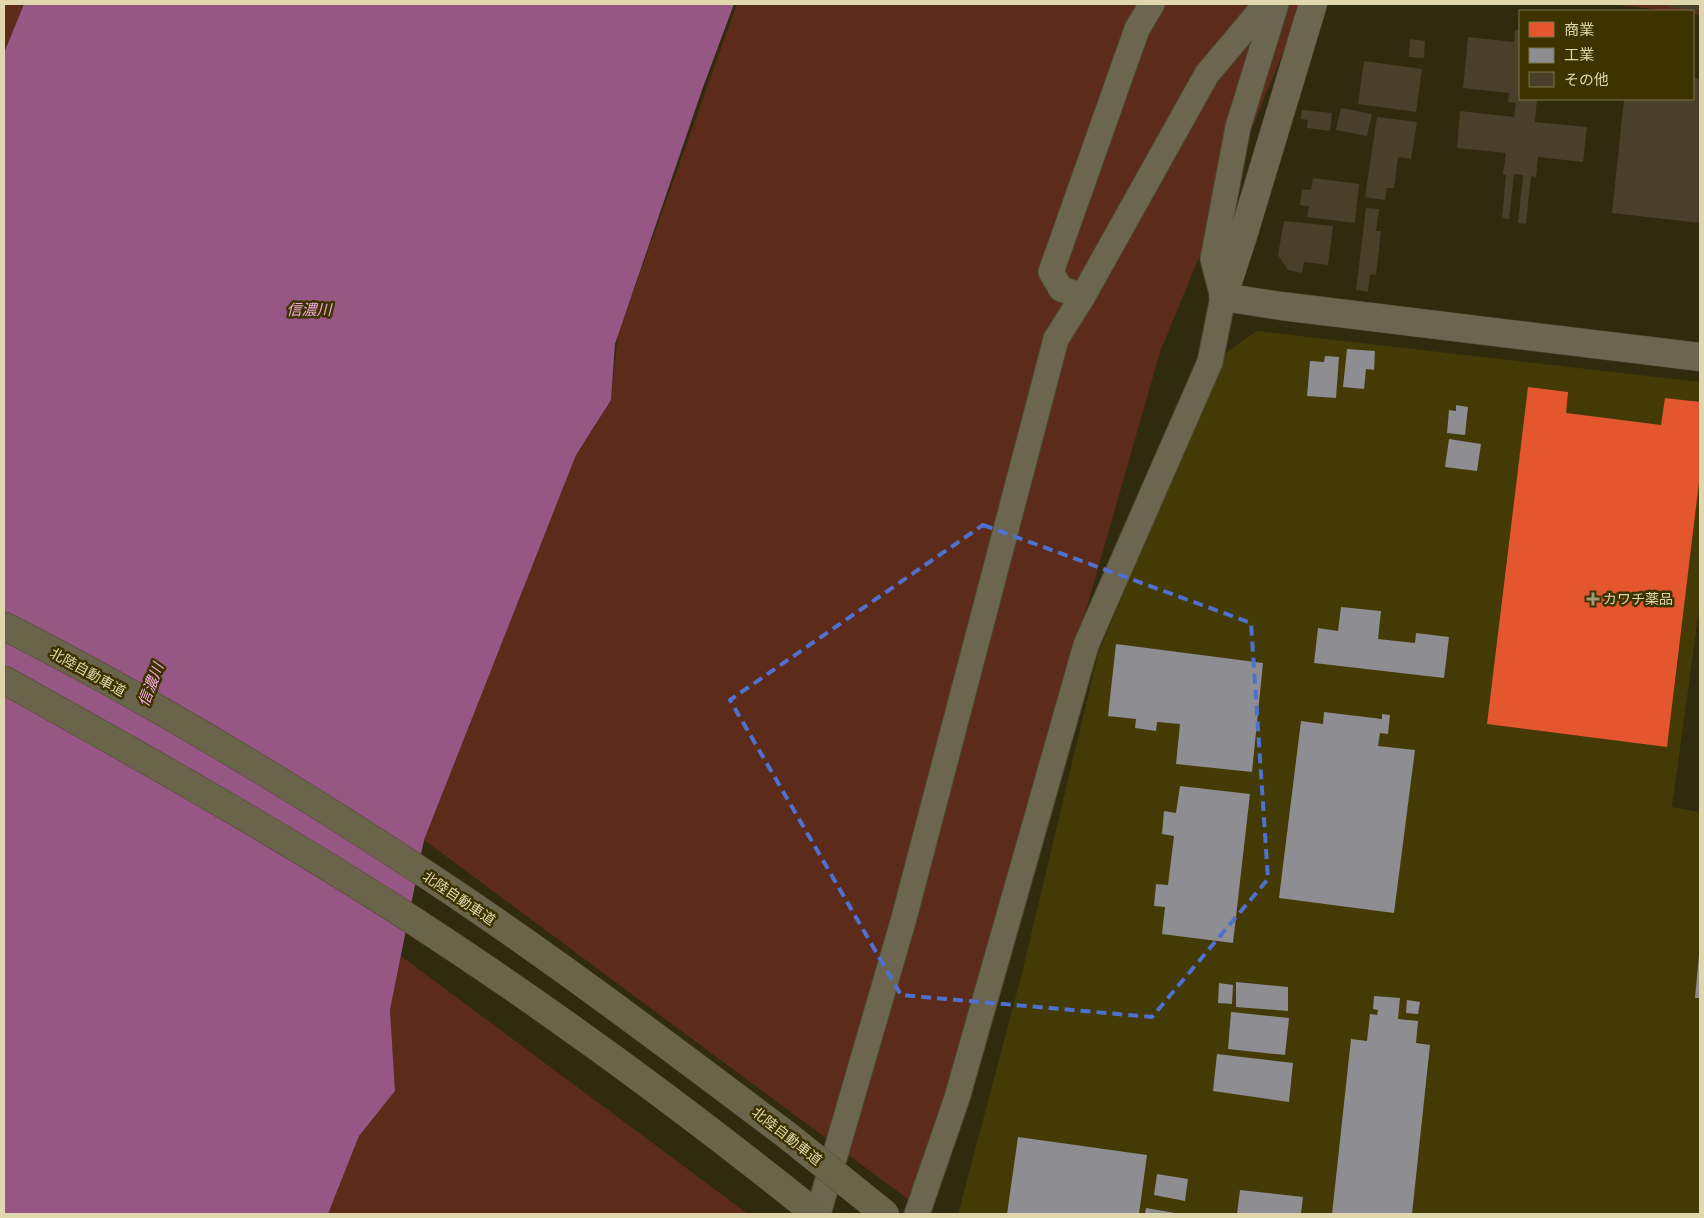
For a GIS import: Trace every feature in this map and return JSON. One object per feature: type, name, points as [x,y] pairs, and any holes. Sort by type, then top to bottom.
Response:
[{"type":"highway","name":"北陸自動車道","points":[[4,626],[168,715],[312,802],[434,880],[671,1048],[788,1136],[885,1214]]},
{"type":"highway","points":[[4,680],[153,763],[293,846],[417,923],[526,997],[644,1081],[817,1214]]},
{"type":"street","points":[[1083,296],[1061,289],[1051,272],[1137,29],[1152,4]]},
{"type":"street","points":[[817,1214],[904,918],[1056,339],[1083,296],[1207,74],[1266,4]]},
{"type":"street","points":[[1223,297],[1212,259],[1238,127],[1276,4]]},
{"type":"street","points":[[918,1214],[956,1098],[1086,645],[1210,362],[1223,297],[1313,4]]},
{"type":"street","points":[[1223,297],[1281,306],[1700,357]]},
{"type":"highlighted area","points":[[983,525],[1251,623],[1268,879],[1152,1017],[901,995],[730,700]]},
{"type":"shaded area","points":[[4,4],[24,4],[4,53]]},
{"type":"shaded area","points":[[737,4],[1303,4],[1160,352],[1014,862],[920,1208],[424,840],[576,455],[611,400],[618,334]]},
{"type":"shaded area","points":[[1610,4],[1700,4],[1700,15],[1694,14],[1694,10],[1662,10]]},
{"type":"shaded area","points":[[1257,331],[1700,382],[1700,603],[1672,807],[1700,812],[1700,1214],[958,1214],[1021,977],[1098,654],[1224,354]]},
{"type":"shaded area","points":[[401,956],[748,1214],[328,1214],[359,1136],[395,1091],[390,1010]]},
{"type":"water","name":"信濃川","points":[[24,4],[734,4],[702,90],[615,344],[611,400],[576,455],[424,840],[390,1010],[395,1091],[359,1136],[328,1214],[4,1214],[4,53]]},
{"type":"building: 商業","name":"カワチ薬品","points":[[1528,387],[1568,392],[1566,413],[1661,425],[1665,398],[1700,402],[1700,474],[1667,747],[1487,724]]},
{"type":"building: 工業","points":[[1347,349],[1375,351],[1374,370],[1366,369],[1364,389],[1343,387]]},
{"type":"building: 工業","points":[[1325,356],[1339,357],[1336,398],[1307,396],[1310,361],[1324,362]]},
{"type":"building: 工業","points":[[1456,405],[1468,407],[1465,435],[1447,433],[1449,410],[1456,411]]},
{"type":"building: 工業","points":[[1449,439],[1481,444],[1477,471],[1445,467]]},
{"type":"building: 工業","points":[[1341,607],[1381,611],[1378,639],[1415,643],[1416,633],[1449,637],[1444,678],[1314,663],[1318,628],[1338,631]]},
{"type":"building: 工業","points":[[1116,644],[1263,663],[1252,772],[1176,764],[1180,724],[1157,722],[1156,731],[1135,728],[1136,719],[1108,716]]},
{"type":"building: 工業","points":[[1324,712],[1382,719],[1382,714],[1390,715],[1388,734],[1380,733],[1378,746],[1415,750],[1394,913],[1279,898],[1301,721],[1323,724]]},
{"type":"building: 工業","points":[[1180,786],[1250,794],[1233,943],[1162,934],[1165,907],[1154,906],[1156,884],[1168,885],[1174,836],[1162,834],[1164,811],[1176,813]]},
{"type":"building: 工業","points":[[1699,955],[1700,998],[1695,998]]},
{"type":"building: 工業","points":[[1236,982],[1288,987],[1288,1011],[1236,1007]]},
{"type":"building: 工業","points":[[1219,983],[1233,985],[1232,1004],[1218,1003]]},
{"type":"building: 工業","points":[[1374,996],[1400,998],[1398,1019],[1418,1021],[1416,1043],[1430,1045],[1412,1214],[1332,1214],[1351,1039],[1367,1041],[1370,1014],[1377,1015],[1378,1010],[1373,1009]]},
{"type":"building: 工業","points":[[1407,1000],[1420,1002],[1418,1014],[1406,1013]]},
{"type":"building: 工業","points":[[1231,1012],[1289,1018],[1285,1055],[1228,1049]]},
{"type":"building: 工業","points":[[1217,1054],[1293,1063],[1289,1102],[1213,1091]]},
{"type":"building: 工業","points":[[1018,1137],[1147,1155],[1139,1214],[1007,1214]]},
{"type":"building: 工業","points":[[1157,1174],[1188,1179],[1185,1201],[1154,1195]]},
{"type":"building: 工業","points":[[1240,1190],[1303,1197],[1301,1214],[1237,1214]]},
{"type":"building: 工業","points":[[1146,1208],[1175,1213],[1175,1214],[1145,1214]]},
{"type":"building: その他","points":[[1668,4],[1700,4],[1700,11],[1694,10],[1668,7]]},
{"type":"building: その他","points":[[1515,30],[1519,30],[1519,100],[1537,100],[1535,122],[1587,127],[1583,162],[1538,157],[1536,177],[1531,176],[1526,224],[1518,223],[1523,175],[1514,174],[1509,219],[1502,218],[1506,175],[1503,174],[1506,153],[1457,148],[1460,111],[1514,117],[1516,103],[1508,102],[1509,93],[1463,88],[1468,37],[1514,42]]},
{"type":"building: その他","points":[[1410,39],[1425,41],[1424,58],[1409,57]]},
{"type":"building: その他","points":[[1364,61],[1422,69],[1416,112],[1358,104]]},
{"type":"building: その他","points":[[1694,78],[1700,79],[1700,223],[1612,213],[1624,100],[1694,100]]},
{"type":"building: その他","points":[[1341,108],[1372,114],[1367,136],[1336,130]]},
{"type":"building: その他","points":[[1302,110],[1332,113],[1330,131],[1307,128],[1308,120],[1301,119]]},
{"type":"building: その他","points":[[1377,117],[1417,122],[1411,159],[1398,157],[1394,188],[1387,188],[1385,200],[1365,197]]},
{"type":"building: その他","points":[[1313,178],[1359,184],[1355,223],[1307,217],[1309,206],[1300,205],[1302,189],[1311,190]]},
{"type":"building: その他","points":[[1366,208],[1379,209],[1376,231],[1381,231],[1376,275],[1370,274],[1368,292],[1356,290]]},
{"type":"building: その他","points":[[1284,221],[1333,226],[1328,265],[1304,262],[1302,273],[1288,270],[1278,255]]},
{"type":"place","name":"カワチ薬品","points":[[1593,599]]}]
